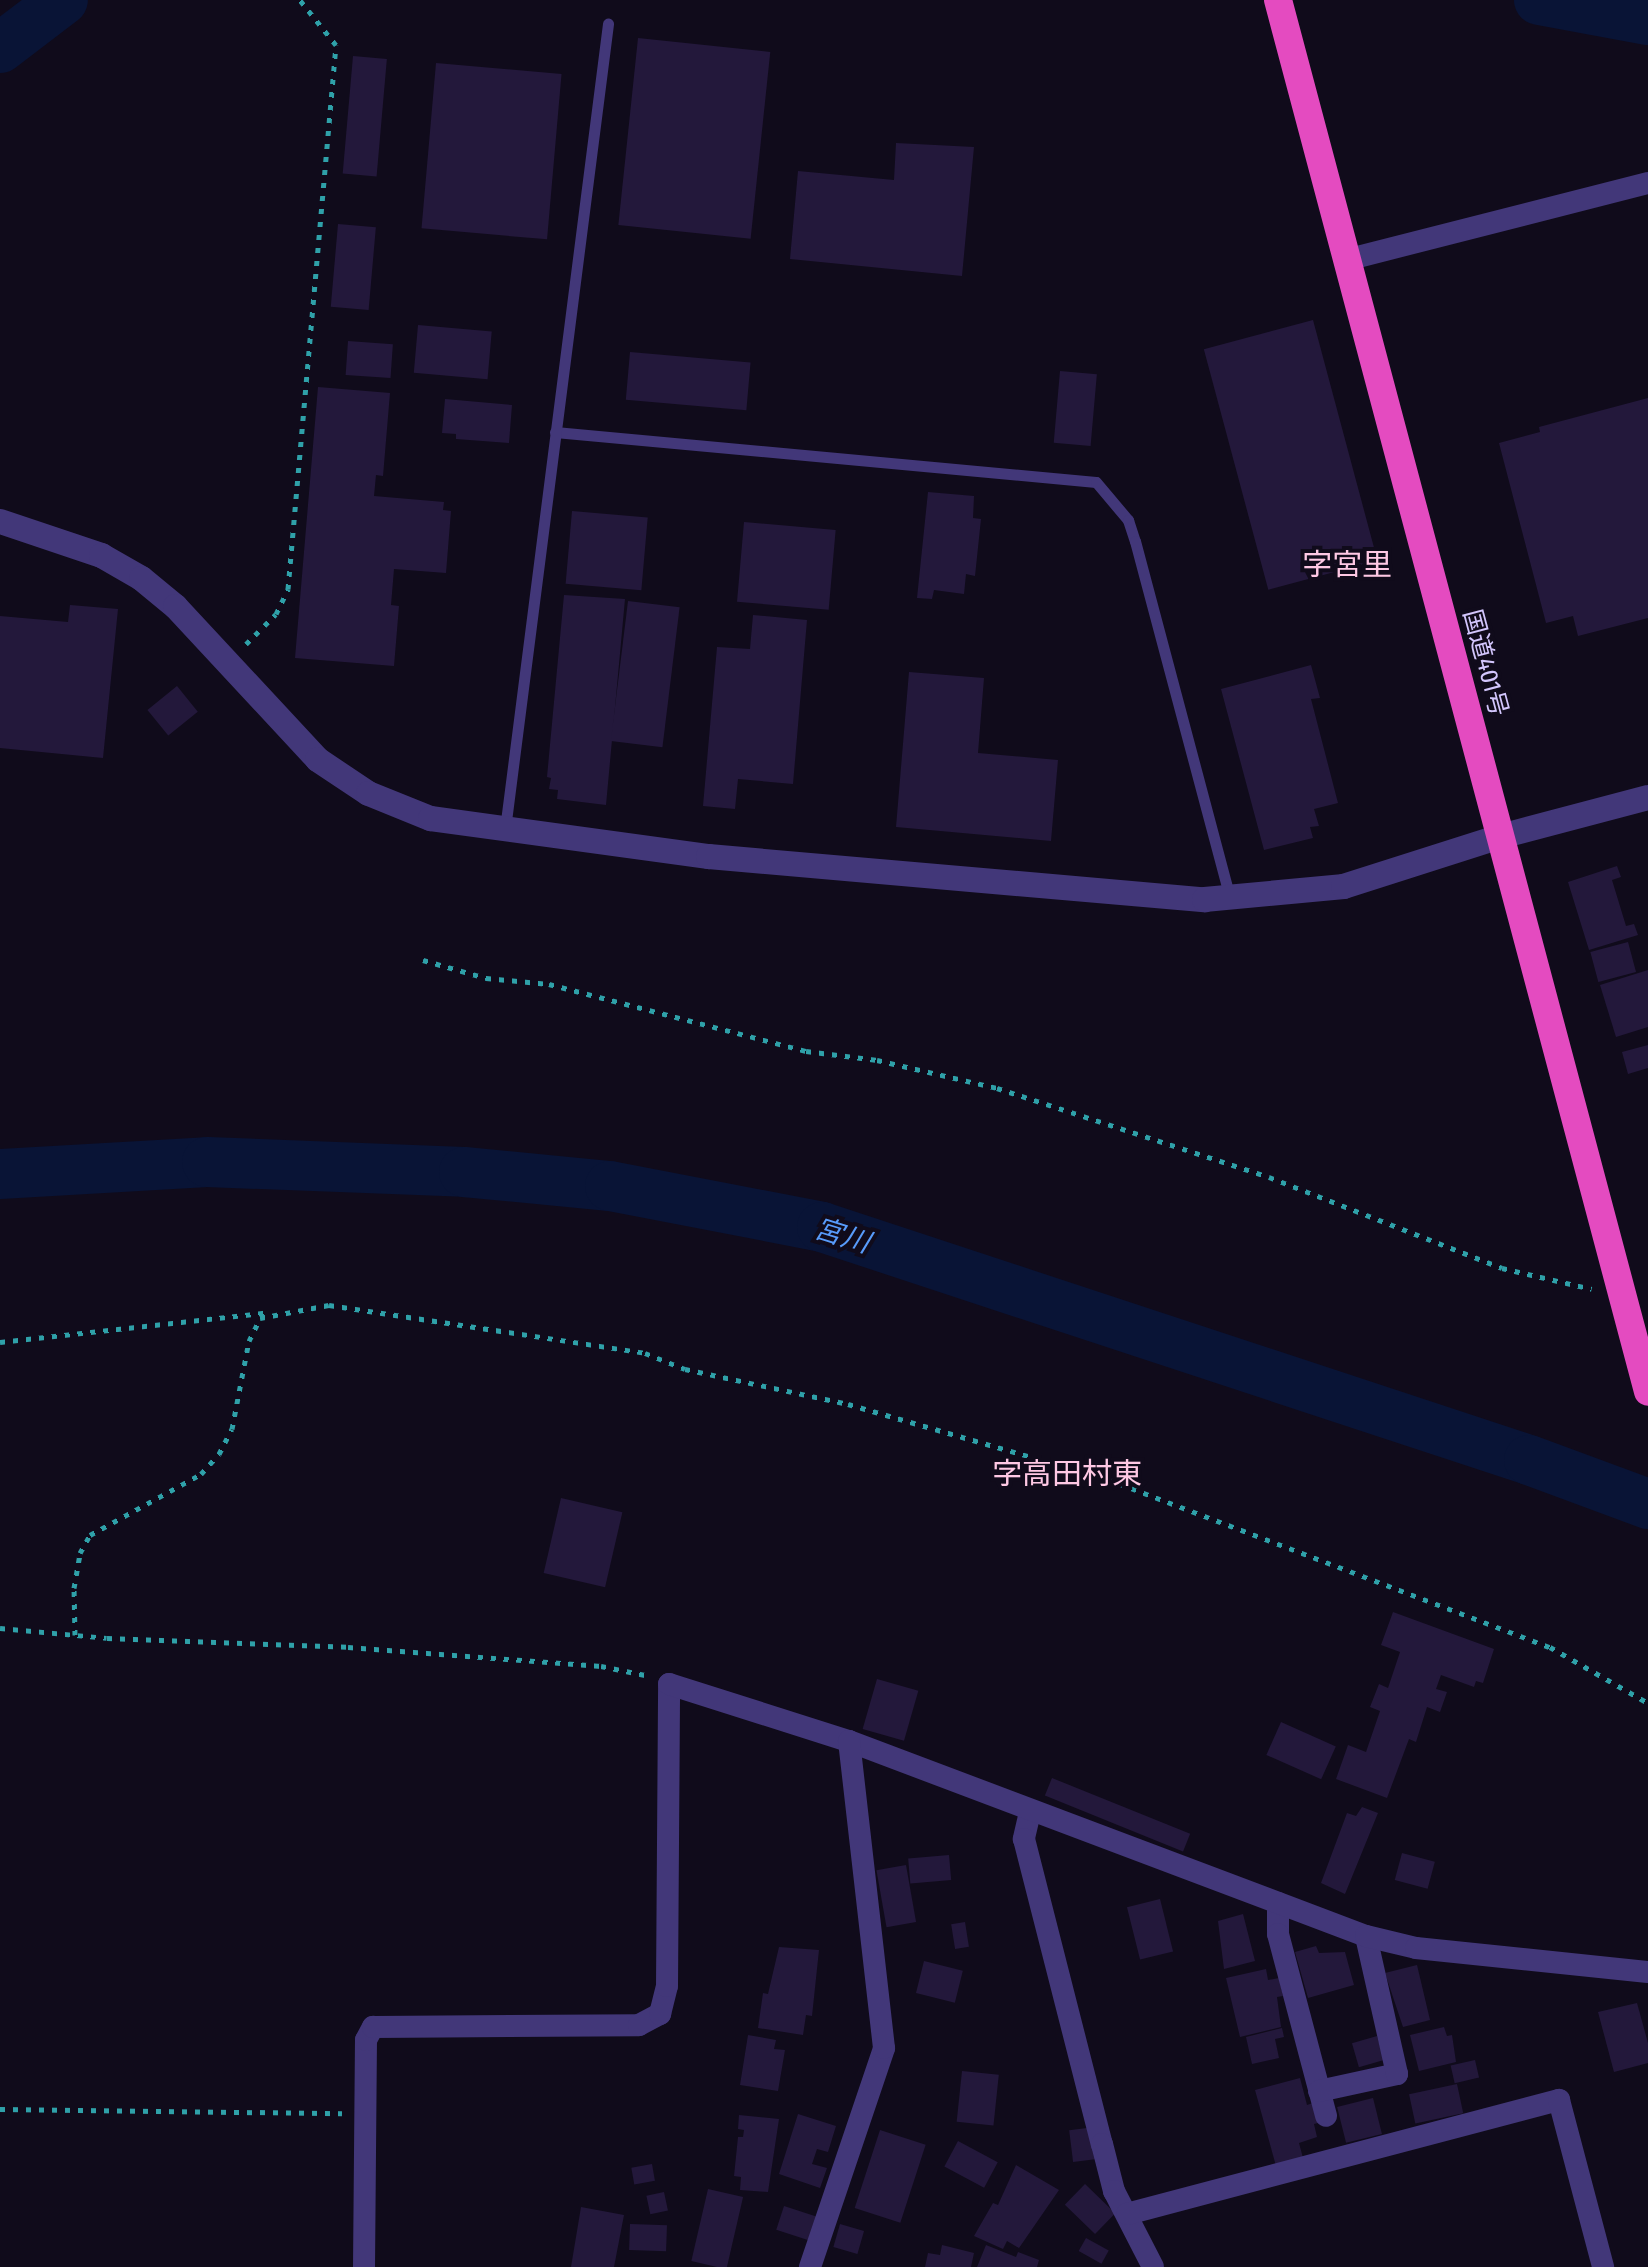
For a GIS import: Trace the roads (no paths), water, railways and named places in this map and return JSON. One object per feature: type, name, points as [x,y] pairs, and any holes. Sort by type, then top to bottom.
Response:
[{"type":"highway","name":"国道401号","points":[[1280,9],[1648,1392]]},
{"type":"street","points":[[1346,260],[1648,183]]},
{"type":"street","points":[[0,521],[70,542],[140,578],[175,606],[317,759],[368,793],[430,818],[708,856],[1230,898],[1344,886],[1500,836],[1648,797]]},
{"type":"street","points":[[364,2267],[366,2040],[373,2027],[639,2025],[660,2014],[667,1986],[668,1684],[849,1741],[1366,1936],[1416,1948],[1648,1972]]},
{"type":"street","points":[[810,2267],[884,2048],[854,1812],[849,1741]]},
{"type":"street","points":[[1030,1812],[1024,1838],[1034,1885],[1114,2191],[1153,2267]]},
{"type":"street","points":[[1278,1903],[1278,1934],[1326,2116]]},
{"type":"street","points":[[1319,2090],[1398,2074],[1366,1936]]},
{"type":"street","points":[[1126,2214],[1559,2100],[1603,2267]]},
{"type":"lane","points":[[505,829],[608,24]]},
{"type":"lane","points":[[555,432],[1096,482],[1128,520],[1135,541],[1230,898]]},
{"type":"waterway","points":[[0,48],[63,0]]},
{"type":"waterway","points":[[1539,0],[1648,20]]},
{"type":"waterway","name":"宮川","points":[[0,1174],[207,1162],[464,1172],[610,1186],[822,1227],[1529,1460],[1648,1504]]},
{"type":"district","name":"字宮里","points":[[1347,565]]},
{"type":"district","name":"字高田村東","points":[[1067,1474]]}]
